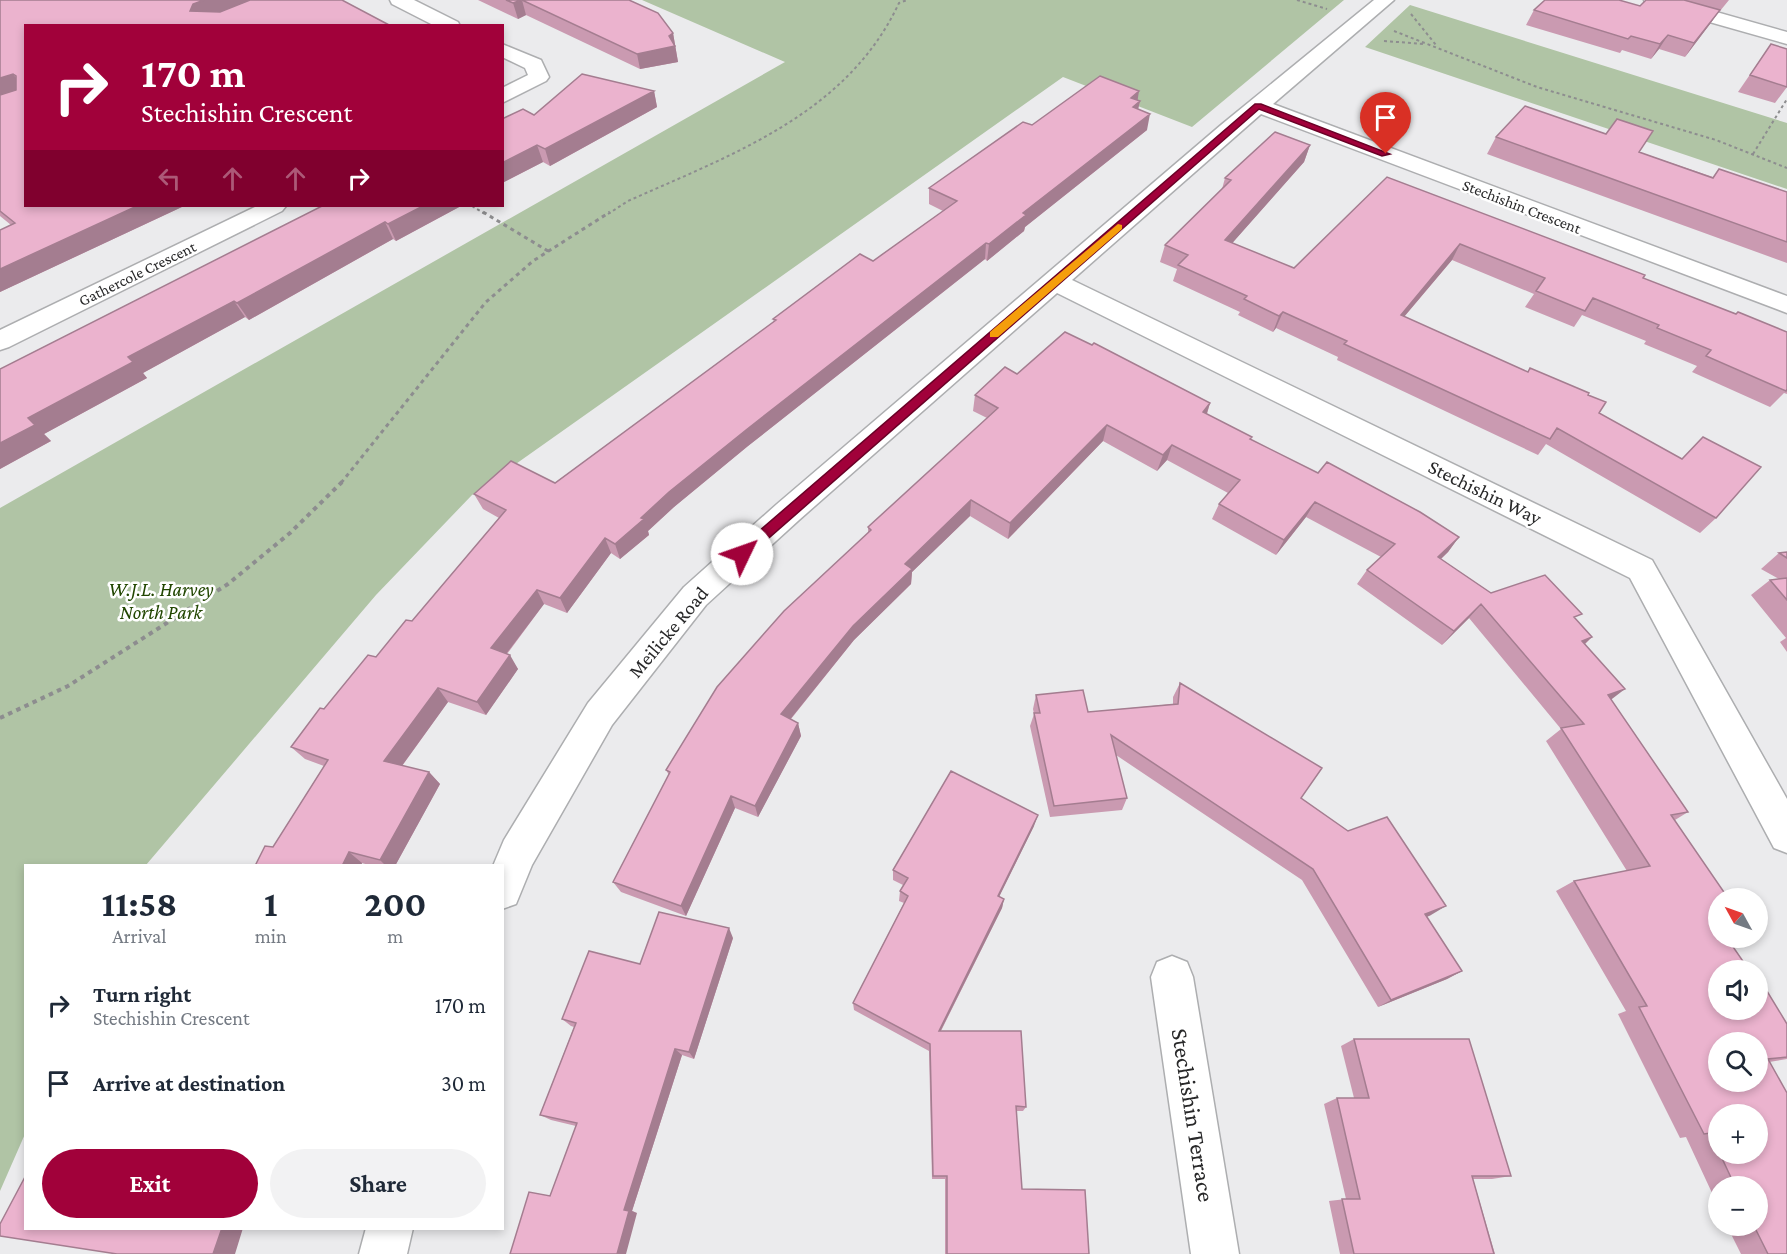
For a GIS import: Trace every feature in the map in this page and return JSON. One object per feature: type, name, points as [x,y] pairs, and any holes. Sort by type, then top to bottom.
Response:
[{"type":"street","points":[[399,0],[447,24]]},
{"type":"street","points":[[1653,0],[1784,32]]},
{"type":"street","name":"Meilicke Road","points":[[504,885],[518,853],[600,714],[695,596],[788,512],[1258,106],[1372,30],[1396,4]]},
{"type":"street","points":[[504,51],[534,64],[539,77],[504,96]]},
{"type":"street","name":"Stechishin Crescent","points":[[1258,106],[1787,306]]},
{"type":"street","name":"Gathercole Crescent","points":[[0,341],[272,207]]},
{"type":"street","name":"Stechishin Way","points":[[1056,282],[1641,569],[1787,835]]},
{"type":"street","name":"Stechishin Terrace","points":[[1172,977],[1215,1254]]},
{"type":"street","points":[[383,1254],[389,1230]]},
{"type":"path","points":[[0,718],[68,686],[228,584],[290,532],[348,476],[486,302],[548,251],[628,201],[737,152],[780,130],[816,106],[862,62],[886,31],[899,2],[907,0]]},
{"type":"path","points":[[1396,4],[1437,46]]},
{"type":"path","points":[[1372,30],[1437,46]]},
{"type":"path","points":[[1372,30],[1437,46],[1537,87],[1716,140],[1787,168]]},
{"type":"path","points":[[1753,154],[1787,99]]},
{"type":"path","points":[[474,207],[548,251]]},
{"type":"green space","name":"W.J.L. Harvey North Park","points":[[642,0],[1344,0],[1192,127],[1063,77],[472,495],[376,595],[147,864],[24,864],[24,1136],[0,1191],[0,508],[785,62]]},
{"type":"green space","points":[[1410,5],[1787,123],[1787,189],[1365,47]]},
{"type":"building","points":[[0,0],[204,0],[193,4],[190,11],[220,12],[250,0],[342,0],[387,24],[24,24],[24,207],[135,207],[0,269],[0,230],[15,223],[0,211],[0,95],[16,90],[16,76],[13,74],[0,78]]},
{"type":"building","points":[[522,0],[629,0],[658,13],[673,33],[669,36],[675,46],[637,54]]},
{"type":"building","points":[[1545,0],[1619,0],[1640,6],[1646,0],[1684,0],[1720,10],[1694,43],[1668,35],[1660,44],[1631,36],[1628,39],[1534,10]]},
{"type":"building","points":[[1771,44],[1787,49],[1787,87],[1750,75]]},
{"type":"building","points":[[582,74],[654,91],[545,149],[537,145],[504,162],[504,118],[523,109],[534,115]]},
{"type":"building","points":[[1100,76],[1139,91],[1131,98],[1140,101],[1133,107],[1150,114],[1023,213],[1026,215],[989,244],[986,243],[746,430],[669,492],[641,518],[644,519],[615,544],[605,538],[560,598],[537,590],[491,648],[510,655],[477,702],[438,688],[384,761],[429,772],[380,860],[349,852],[343,864],[256,864],[265,846],[273,847],[328,760],[291,747],[320,708],[324,709],[368,655],[376,657],[406,620],[412,621],[506,510],[474,494],[511,461],[555,483],[776,320],[773,319],[860,254],[873,261],[957,201],[929,188],[1023,122],[1032,125]]},
{"type":"building","points":[[1525,106],[1606,134],[1617,119],[1653,131],[1639,152],[1713,178],[1719,169],[1787,192],[1787,242],[1496,137]]},
{"type":"building","points":[[1275,132],[1310,145],[1225,240],[1294,268],[1387,177],[1645,275],[1643,278],[1787,332],[1786,391],[1706,356],[1711,350],[1657,328],[1659,325],[1593,298],[1585,311],[1536,291],[1545,278],[1460,244],[1401,315],[1528,372],[1530,368],[1589,393],[1588,395],[1606,402],[1599,413],[1682,459],[1703,437],[1761,467],[1716,518],[1557,428],[1550,439],[1344,344],[1347,341],[1283,312],[1279,316],[1244,299],[1247,296],[1178,265],[1188,255],[1165,245],[1231,180],[1225,178]]},
{"type":"building","points":[[320,207],[421,207],[388,224],[385,222],[237,303],[234,301],[128,357],[133,362],[28,418],[35,425],[0,443],[0,369]]},
{"type":"building","points":[[1065,332],[1092,345],[1094,343],[1210,403],[1203,412],[1252,437],[1250,439],[1318,473],[1327,462],[1420,512],[1459,537],[1438,557],[1491,593],[1545,575],[1582,614],[1574,617],[1592,637],[1582,641],[1625,689],[1608,695],[1688,812],[1671,815],[1721,888],[1708,888],[1708,948],[1734,948],[1742,960],[1708,960],[1708,1020],[1768,1020],[1768,993],[1787,1024],[1787,1057],[1768,1059],[1787,1093],[1787,1254],[1768,1254],[1759,1236],[1768,1236],[1768,1176],[1730,1176],[1725,1164],[1768,1164],[1768,1104],[1708,1104],[1708,1133],[1704,1134],[1639,1007],[1647,1006],[1574,881],[1650,866],[1561,728],[1584,724],[1481,604],[1454,631],[1367,570],[1395,544],[1315,502],[1284,540],[1219,504],[1240,480],[1172,445],[1163,455],[1107,425],[1010,523],[971,500],[905,564],[912,569],[853,626],[781,714],[798,723],[755,806],[731,796],[681,906],[613,882],[670,772],[666,770],[717,687],[784,611],[871,530],[868,527],[998,408],[975,395],[1005,367],[1017,374]]},
{"type":"building","points":[[1787,552],[1787,558],[1779,553]]},
{"type":"building","points":[[1787,578],[1787,600],[1770,580]]},
{"type":"building","points":[[1180,683],[1322,768],[1301,798],[1348,831],[1387,817],[1446,906],[1425,914],[1462,971],[1391,1000],[1313,869],[1111,735],[1127,798],[1054,806],[1034,713],[1040,713],[1036,695],[1083,690],[1088,712],[1178,704]]},
{"type":"building","points":[[951,771],[1038,815],[998,896],[1004,899],[939,1031],[1021,1031],[1026,1107],[1016,1106],[1022,1189],[1085,1190],[1089,1254],[947,1254],[947,1176],[933,1176],[930,1044],[853,1003],[908,896],[900,891],[908,878],[893,870]]},
{"type":"building","points":[[659,912],[729,928],[689,1052],[675,1049],[624,1210],[629,1211],[617,1254],[510,1254],[529,1192],[550,1196],[577,1123],[540,1115],[576,1023],[562,1019],[589,951],[640,964]]},
{"type":"building","points":[[1354,1039],[1469,1039],[1511,1176],[1472,1176],[1494,1254],[1354,1254],[1342,1199],[1360,1199],[1337,1098],[1369,1098]]},
{"type":"building","points":[[24,1179],[24,1230],[221,1230],[213,1254],[117,1254],[0,1236],[0,1224]]},
{"type":"slow traffic","points":[[994,335],[1118,227]]},
{"type":"route","points":[[742,554],[1258,106],[1386,154]]}]
